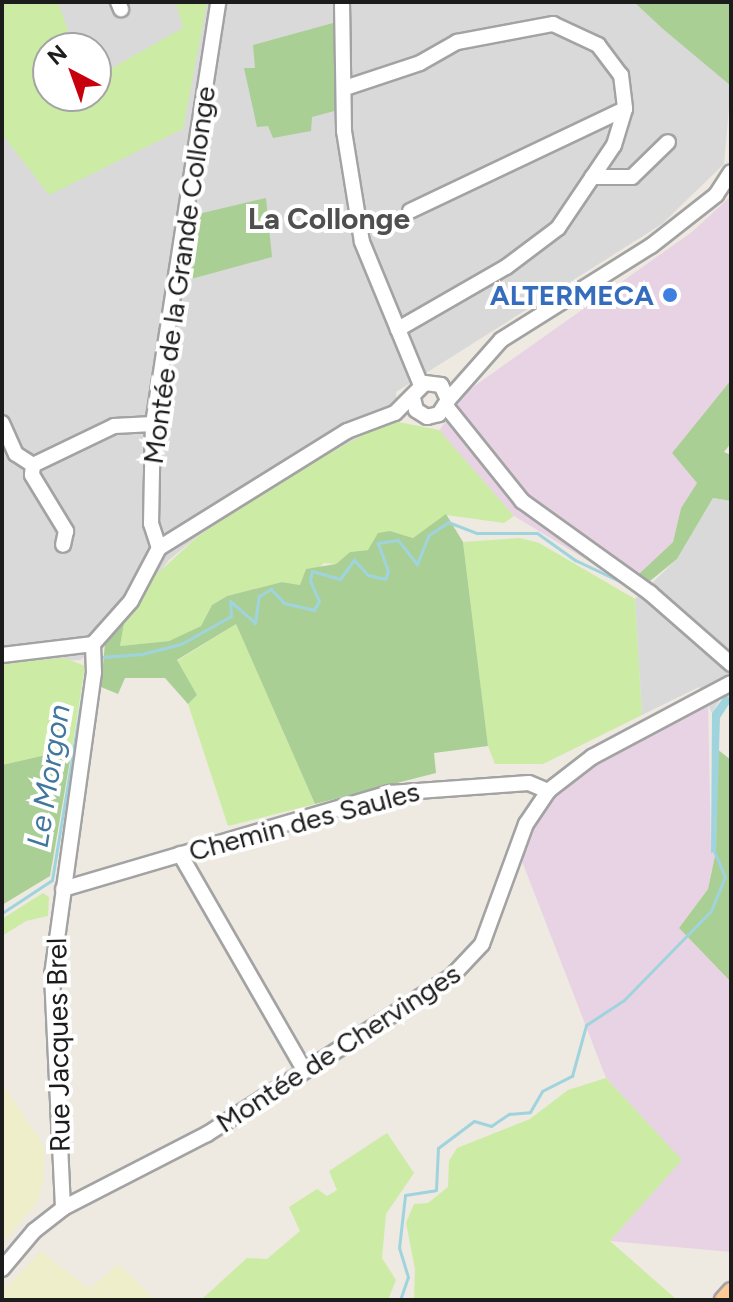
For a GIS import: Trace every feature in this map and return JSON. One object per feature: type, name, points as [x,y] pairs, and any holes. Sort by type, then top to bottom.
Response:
[{"type":"main road","points":[[723,1300],[731,1291]]},
{"type":"street","name":"Montée de la Grande Collonge","points":[[159,548],[151,524],[153,424],[218,2]]},
{"type":"street","points":[[347,4],[344,131],[362,242],[423,388],[423,415]]},
{"type":"street","points":[[345,88],[420,63],[457,42],[553,24],[598,45],[621,75],[625,109],[614,145],[558,228],[506,267],[398,329]]},
{"type":"street","points":[[410,211],[625,109]]},
{"type":"street","points":[[592,177],[632,177],[668,142]]},
{"type":"street","points":[[423,415],[447,403],[474,367],[501,340],[651,246],[716,195],[731,172]]},
{"type":"street","points":[[2,655],[93,644],[131,601],[159,548],[347,431],[395,413],[423,388],[474,367]]},
{"type":"street","points":[[423,388],[447,403],[462,432],[522,501],[650,593],[731,664]]},
{"type":"street","points":[[395,413],[423,415],[462,432]]},
{"type":"street","points":[[2,423],[9,445],[33,465]]},
{"type":"street","points":[[33,465],[114,426],[153,424]]},
{"type":"street","points":[[33,465],[32,475],[66,531],[63,545]]},
{"type":"street","name":"Rue Jacques Brel","points":[[63,1208],[52,975],[94,673],[93,644]]},
{"type":"street","points":[[731,675],[731,683]]},
{"type":"street","name":"Montée de Chervinges","points":[[2,1269],[43,1222],[63,1208],[207,1134],[467,964],[492,920],[526,824],[548,791],[592,757],[731,683]]},
{"type":"street","name":"Chemin des Saules","points":[[63,889],[390,793],[529,783],[548,791]]},
{"type":"street","points":[[180,854],[305,1071]]},
{"type":"shaded area","points":[[2,2],[634,2],[731,86],[724,164],[662,224],[396,392],[398,422],[370,431],[294,473],[198,536],[169,560],[105,643],[80,660],[2,663]]},
{"type":"shaded area","points":[[731,196],[731,380],[672,453],[697,483],[681,508],[673,542],[628,585],[514,516],[439,431],[466,392],[692,232]]},
{"type":"shaded area","points":[[713,498],[731,501],[731,697],[722,696],[712,713],[699,687],[642,715],[635,599],[677,559]]},
{"type":"shaded area","points":[[708,702],[711,852],[716,851],[708,889],[679,928],[731,982],[731,1252],[610,1241],[681,1160],[606,1078],[520,856],[552,793],[586,765]]},
{"type":"green space","points":[[2,2],[58,2],[68,32],[32,32],[32,112],[112,112],[112,68],[183,28],[176,2],[207,2],[183,129],[49,195],[2,134]]},
{"type":"green space","points":[[634,2],[731,2],[731,86],[663,29]]},
{"type":"green space","points":[[333,23],[338,110],[312,117],[311,131],[273,138],[268,126],[257,127],[244,68],[255,68],[253,45]]},
{"type":"green space","points":[[266,198],[272,257],[180,282],[194,215]]},
{"type":"green space","points":[[731,380],[731,443],[724,452],[731,455],[731,501],[713,498],[677,559],[650,581],[639,574],[673,542],[681,508],[697,483],[672,453]]},
{"type":"green space","points":[[398,422],[439,430],[514,516],[504,523],[446,515],[413,538],[390,531],[368,550],[350,552],[336,564],[324,563],[301,585],[282,582],[227,596],[212,605],[201,626],[169,641],[120,646],[125,618],[144,586],[198,536],[294,473],[370,431]]},
{"type":"green space","points":[[446,514],[463,542],[488,746],[434,753],[436,773],[315,804],[236,624],[177,660],[197,695],[188,704],[165,678],[125,678],[118,694],[101,687],[105,643],[125,618],[120,646],[169,641],[201,626],[212,605],[227,596],[282,582],[300,585],[306,569],[336,564],[350,552],[368,550],[378,533],[390,531],[413,538]]},
{"type":"green space","points":[[520,538],[539,543],[635,599],[642,715],[543,764],[495,764],[488,746],[463,542]]},
{"type":"green space","points":[[236,624],[315,804],[228,826],[188,704],[197,695],[177,661]]},
{"type":"green space","points":[[65,658],[85,666],[72,749],[2,765],[2,663]]},
{"type":"green space","points":[[72,749],[50,876],[2,905],[2,765]]},
{"type":"green space","points":[[717,749],[731,760],[731,982],[679,928],[708,889],[716,851]]},
{"type":"green space","points":[[43,893],[49,897],[48,916],[26,921],[2,936],[2,919]]},
{"type":"green space","points":[[606,1078],[682,1160],[610,1241],[677,1300],[414,1300],[415,1269],[406,1223],[414,1204],[428,1203],[448,1187],[449,1161],[457,1148],[530,1119],[568,1090]]},
{"type":"green space","points":[[3,1084],[44,1146],[44,1179],[37,1203],[2,1244]]},
{"type":"green space","points":[[387,1133],[414,1173],[386,1214],[382,1258],[396,1280],[388,1300],[201,1300],[247,1258],[267,1259],[300,1231],[289,1207],[317,1189],[327,1196],[337,1190],[329,1171]]},
{"type":"green space","points":[[41,1251],[89,1289],[118,1264],[156,1300],[2,1300],[2,1292]]},
{"type":"water","points":[[726,694],[731,701],[720,718],[716,851],[711,853],[712,713]]},
{"type":"waterway","name":"Le Morgon","points":[[100,657],[142,654],[181,644],[231,616],[230,601],[255,623],[259,596],[271,589],[284,603],[314,610],[319,601],[310,581],[312,571],[340,579],[354,560],[368,575],[385,579],[388,571],[378,543],[398,540],[417,564],[429,535],[448,522],[477,533],[537,533],[575,560],[632,587]]},
{"type":"waterway","name":"Le Morgon","points":[[2,913],[52,880],[87,666]]},
{"type":"waterway","points":[[400,1300],[408,1277],[399,1248],[405,1195],[436,1190],[438,1148],[474,1121],[491,1126],[509,1114],[530,1112],[542,1091],[572,1076],[586,1025],[624,1000],[711,911],[725,877],[714,851]]},
{"type":"place","name":"ALTERMECA","points":[[670,295]]},
{"type":"district","name":"La Collonge","points":[[329,219]]}]
